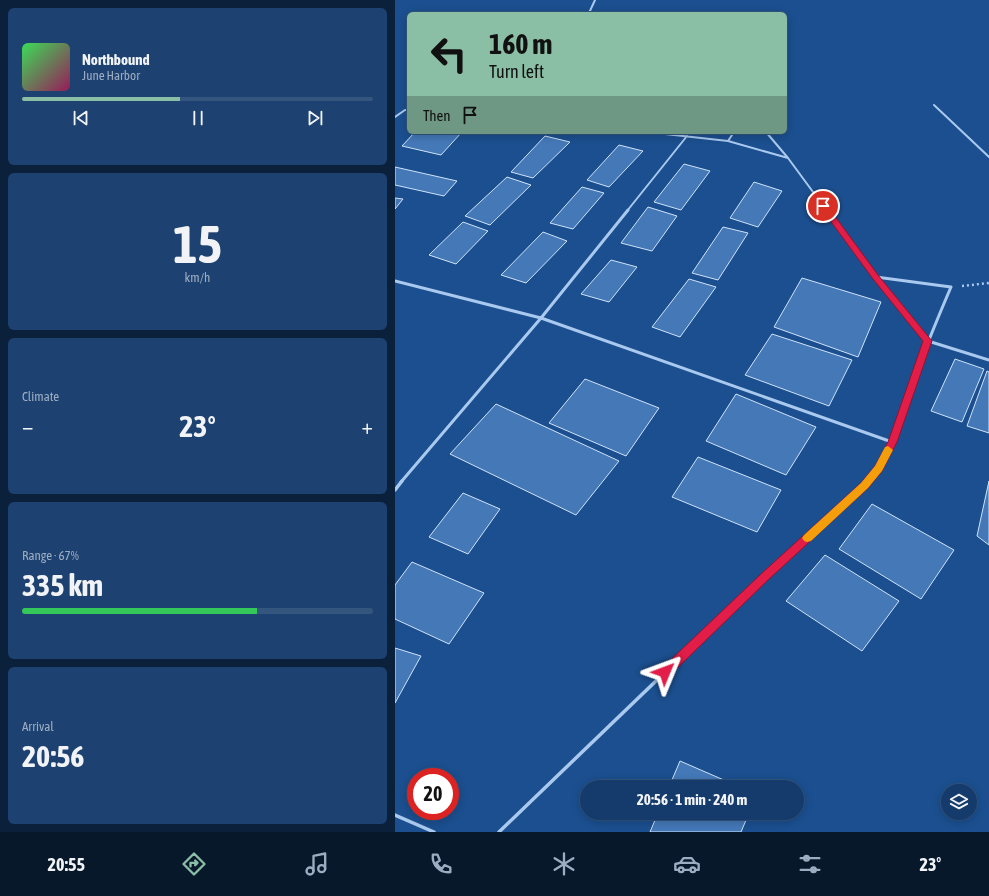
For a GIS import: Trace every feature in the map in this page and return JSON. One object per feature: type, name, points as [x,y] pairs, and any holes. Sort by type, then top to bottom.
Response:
[{"type":"lane","points":[[589,12],[595,0]]},
{"type":"lane","points":[[934,105],[989,157]]},
{"type":"lane","points":[[395,117],[407,110]]},
{"type":"lane","points":[[667,134],[728,141],[788,158]]},
{"type":"lane","points":[[728,141],[733,134]]},
{"type":"lane","points":[[768,134],[788,158],[875,277],[928,341],[989,360]]},
{"type":"lane","points":[[395,490],[541,318],[687,136]]},
{"type":"lane","points":[[499,832],[764,577],[865,486],[879,468],[892,442],[928,341],[951,287],[875,277]]},
{"type":"lane","points":[[395,281],[541,318],[892,442]]},
{"type":"lane","points":[[395,815],[434,832]]},
{"type":"path","points":[[951,287],[989,282]]},
{"type":"building","points":[[413,134],[460,134],[441,155],[402,146]]},
{"type":"building","points":[[545,136],[570,142],[533,178],[511,172]]},
{"type":"building","points":[[619,145],[643,151],[609,187],[587,180]]},
{"type":"building","points":[[684,164],[710,171],[681,210],[654,202]]},
{"type":"building","points":[[395,167],[457,181],[444,196],[395,185]]},
{"type":"building","points":[[507,177],[531,185],[490,225],[465,216]]},
{"type":"building","points":[[754,182],[782,191],[758,227],[730,218]]},
{"type":"building","points":[[582,187],[604,193],[573,229],[550,223]]},
{"type":"building","points":[[395,198],[403,199],[395,209]]},
{"type":"building","points":[[648,207],[677,216],[652,251],[621,243]]},
{"type":"building","points":[[463,222],[488,231],[456,264],[429,255]]},
{"type":"building","points":[[723,227],[748,233],[718,280],[692,273]]},
{"type":"building","points":[[543,232],[567,241],[526,283],[501,275]]},
{"type":"building","points":[[611,260],[637,267],[609,302],[581,294]]},
{"type":"building","points":[[802,278],[881,302],[858,357],[774,327]]},
{"type":"building","points":[[689,279],[716,287],[680,337],[652,327]]},
{"type":"building","points":[[772,334],[852,360],[829,406],[745,375]]},
{"type":"building","points":[[955,359],[984,369],[962,422],[931,411]]},
{"type":"building","points":[[987,371],[989,372],[989,433],[967,426]]},
{"type":"building","points":[[585,379],[659,408],[626,456],[549,423]]},
{"type":"building","points":[[736,394],[816,427],[786,475],[706,441]]},
{"type":"building","points":[[496,404],[619,461],[576,515],[450,454]]},
{"type":"building","points":[[698,457],[781,490],[757,532],[672,497]]},
{"type":"building","points":[[989,481],[989,545],[977,536]]},
{"type":"building","points":[[463,493],[500,509],[468,554],[429,537]]},
{"type":"building","points":[[872,504],[954,550],[921,599],[839,549]]},
{"type":"building","points":[[825,555],[899,601],[862,651],[786,601]]},
{"type":"building","points":[[412,562],[484,593],[449,644],[395,619],[395,585]]},
{"type":"building","points":[[395,648],[421,656],[395,703]]},
{"type":"building","points":[[680,761],[724,780],[672,780]]},
{"type":"building","points":[[655,820],[746,820],[741,832],[650,832]]},
{"type":"slow traffic","points":[[807,538],[865,486],[879,468],[888,450]]},
{"type":"route","points":[[665,672],[764,577],[865,486],[879,468],[892,442],[928,341],[875,277],[823,206]]}]
